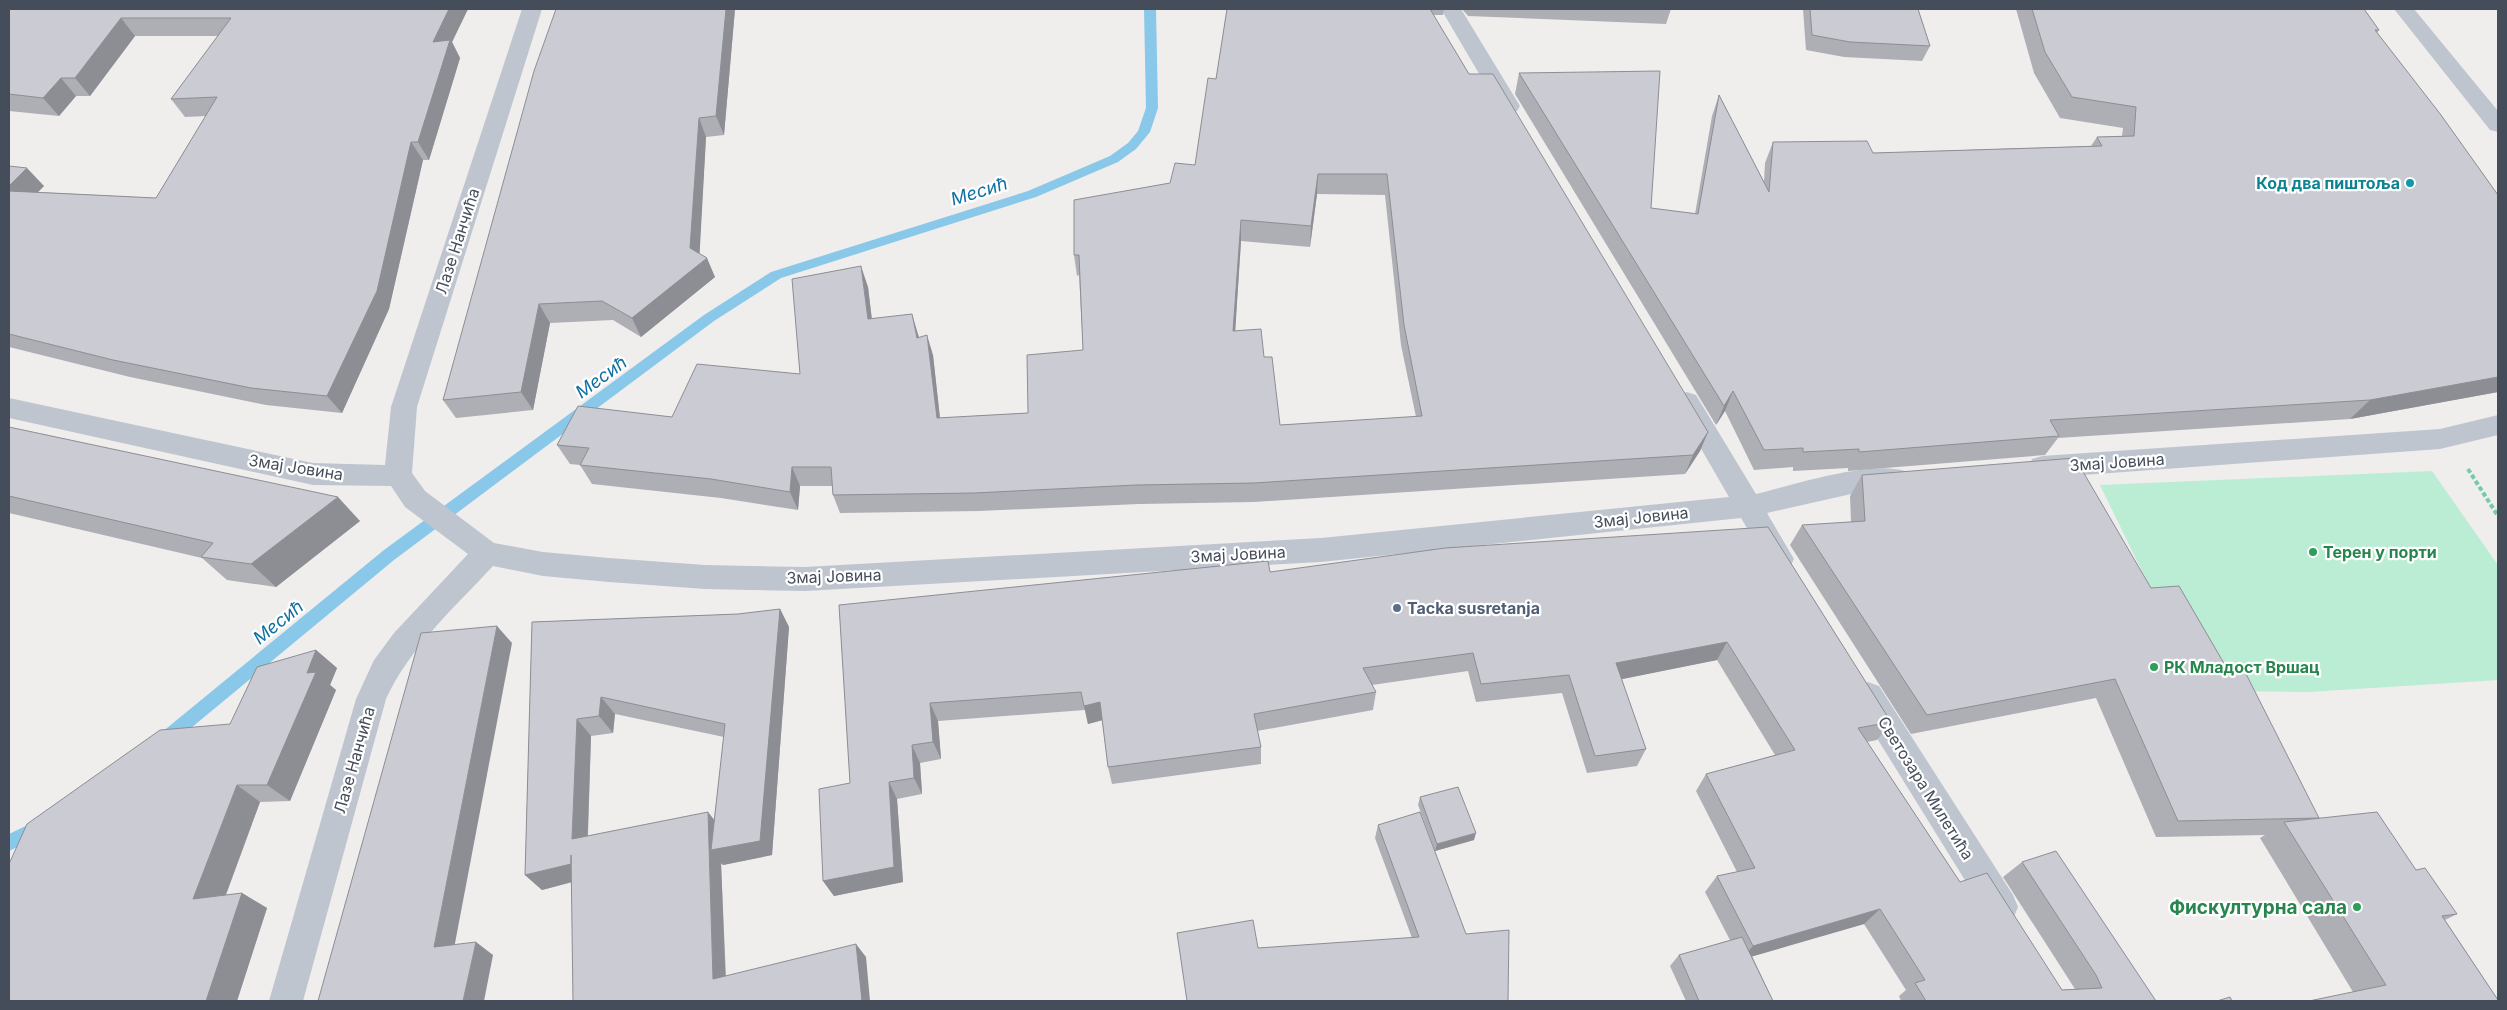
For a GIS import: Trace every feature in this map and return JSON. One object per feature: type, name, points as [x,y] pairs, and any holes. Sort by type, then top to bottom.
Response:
[{"type":"street","name":"Лазе Нанчића","points":[[398,475],[404,407],[532,9]]},
{"type":"street","points":[[1451,9],[1522,127]]},
{"type":"street","points":[[2404,9],[2498,125]]},
{"type":"street","points":[[1674,380],[1798,586]]},
{"type":"street","name":"Змај Јовина","points":[[9,408],[313,474],[354,476],[398,475],[415,499],[476,545],[543,564],[705,576],[805,579],[1321,550],[1750,506],[1860,481],[1919,477]]},
{"type":"street","name":"Змај Јовина","points":[[2016,469],[2449,437],[2498,425]]},
{"type":"street","name":"Лазе Нанчића","points":[[286,1001],[374,692],[385,669],[476,545]]},
{"type":"street","name":"Светозара Милетића","points":[[1850,669],[2013,926]]},
{"type":"path","points":[[2449,437],[2498,516]]},
{"type":"green space","name":"Терен у порти","points":[[2432,471],[2498,565],[2498,680],[2309,692],[2223,691],[2159,606],[2100,485]]},
{"type":"building","points":[[9,9],[449,9],[433,42],[450,40],[418,142],[411,142],[377,291],[327,396],[251,388],[113,360],[9,334],[9,191],[156,198],[217,97],[171,99],[231,18],[121,18],[75,78],[61,78],[43,98],[9,94]]},
{"type":"building","points":[[556,9],[726,9],[716,116],[699,118],[690,248],[707,258],[632,318],[602,301],[539,304],[521,392],[443,400],[534,71]]},
{"type":"building","points":[[1227,9],[1430,9],[1469,74],[1493,74],[1708,432],[1693,455],[1254,483],[1136,485],[974,493],[833,495],[831,467],[792,467],[790,492],[711,479],[580,465],[589,448],[557,445],[578,406],[672,417],[697,364],[800,374],[792,279],[861,266],[868,319],[912,314],[917,338],[927,335],[937,418],[1028,413],[1027,355],[1083,350],[1079,255],[1074,255],[1074,200],[1170,183],[1175,163],[1195,165],[1208,78],[1216,79]],"holes":[[[1318,174],[1387,174],[1404,325],[1422,416],[1280,425],[1272,357],[1264,357],[1261,329],[1233,331],[1241,220],[1311,226]]]},
{"type":"building","points":[[1810,9],[1918,9],[1930,46],[1850,42],[1812,35]]},
{"type":"building","points":[[2032,9],[2364,9],[2379,30],[2375,30],[2441,115],[2498,195],[2498,377],[2370,400],[2050,420],[2059,436],[1859,452],[1859,449],[1803,452],[1803,448],[1764,450],[1733,391],[1724,406],[1519,73],[1660,71],[1651,208],[1698,214],[1719,95],[1769,192],[1773,142],[1867,141],[1873,153],[2102,146],[2097,137],[2134,136],[2136,107],[2072,97],[2045,52]]},
{"type":"building","points":[[9,166],[27,168],[9,186]]},
{"type":"building","points":[[9,427],[338,497],[251,564],[201,557],[213,543],[9,496]]},
{"type":"building","points":[[2075,458],[2151,588],[2179,586],[2229,672],[2245,672],[2319,818],[2178,821],[2115,679],[1927,715],[1802,525],[1865,521],[1862,475]]},
{"type":"building","points":[[1768,527],[1891,722],[1858,728],[1960,882],[1987,873],[2062,990],[2102,988],[2096,975],[2022,862],[2056,851],[2156,1001],[1926,1001],[1915,983],[1925,980],[1880,909],[1753,946],[1717,876],[1755,868],[1706,774],[1795,750],[1727,642],[1616,663],[1646,749],[1595,756],[1569,675],[1481,684],[1473,653],[1363,668],[1376,692],[1254,714],[1261,747],[1108,767],[1100,702],[1084,706],[1081,692],[930,703],[933,742],[912,745],[914,778],[889,782],[894,867],[823,881],[819,789],[850,783],[839,605],[1268,561],[1270,572],[1445,548]]},
{"type":"building","points":[[780,609],[760,841],[711,850],[725,724],[601,697],[599,716],[577,719],[572,839],[708,812],[713,979],[856,944],[862,1000],[573,1001],[571,855],[571,864],[525,875],[532,622],[738,614]]},
{"type":"building","points":[[497,626],[434,947],[476,942],[463,1001],[318,1001],[421,633]]},
{"type":"building","points":[[316,650],[307,673],[316,672],[267,785],[237,785],[193,899],[242,893],[206,1001],[9,1001],[9,864],[27,824],[160,730],[230,724],[257,667]]},
{"type":"building","points":[[1458,787],[1476,833],[1437,844],[1420,797]]},
{"type":"building","points":[[1420,812],[1466,934],[1509,930],[1508,1001],[1187,1001],[1177,933],[1253,920],[1258,948],[1419,937],[1378,825]]},
{"type":"building","points":[[2377,812],[2416,870],[2425,868],[2457,914],[2442,916],[2498,1001],[2309,1001],[2386,985],[2284,822]]},
{"type":"building","points":[[1742,937],[1773,1001],[1699,1001],[1679,955]]},
{"type":"building","points":[[2230,997],[2232,1001],[2217,1001]]},
{"type":"waterway","name":"Месић","points":[[162,742],[389,555],[709,318],[776,275],[805,264],[1032,194],[1114,159],[1132,146],[1144,132],[1152,108],[1150,9]]},
{"type":"waterway","name":"Месић","points":[[9,843],[38,828]]},
{"type":"place","name":"Код два пиштоља","points":[[2410,183]]},
{"type":"place","name":"Терен у порти","points":[[2313,552]]},
{"type":"place","name":"Tacka susretanja","points":[[1397,608]]},
{"type":"place","name":"РК Младост Вршац","points":[[2154,667]]},
{"type":"place","name":"Фискултурна сала","points":[[2357,907]]}]
